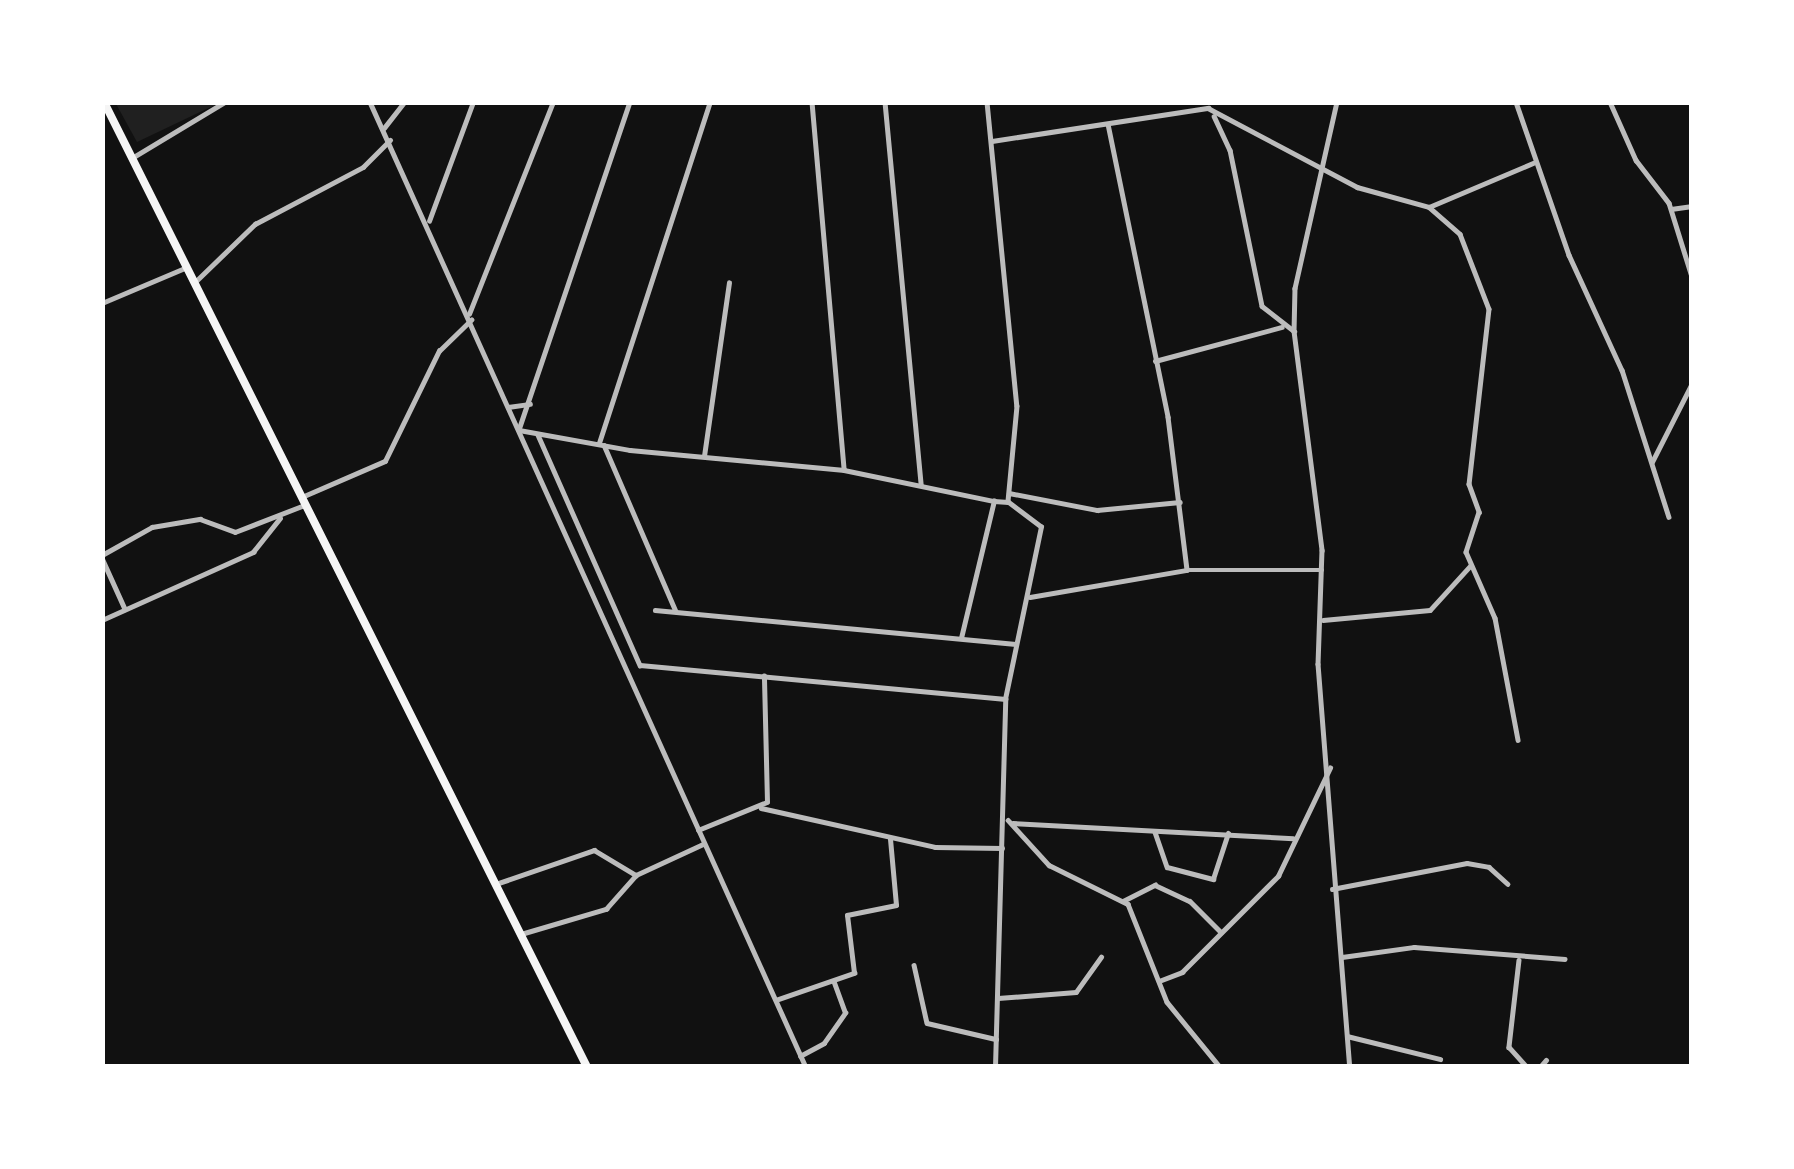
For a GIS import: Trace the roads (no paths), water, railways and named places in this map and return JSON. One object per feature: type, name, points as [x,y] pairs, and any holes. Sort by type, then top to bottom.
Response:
[{"type":"main road","points":[[104,102],[587,1067]]},
{"type":"street","points":[[131,158],[225,102]]},
{"type":"street","points":[[370,102],[806,1067]]},
{"type":"street","points":[[384,128],[404,102]]},
{"type":"street","points":[[428,223],[473,102]]},
{"type":"street","points":[[125,609],[102,557],[152,527],[200,519],[235,532],[281,516],[305,499],[385,461],[439,351],[470,318],[553,102]]},
{"type":"street","points":[[519,430],[630,102]]},
{"type":"street","points":[[676,610],[601,444],[710,102]]},
{"type":"street","points":[[812,102],[844,470]]},
{"type":"street","points":[[885,102],[921,484]]},
{"type":"street","points":[[987,102],[1017,406],[1008,502]]},
{"type":"street","points":[[1337,102],[1294,331],[1322,570],[1318,664],[1330,768],[1332,889],[1350,1067]]},
{"type":"street","points":[[1516,102],[1533,164],[1601,318],[1669,517]]},
{"type":"street","points":[[1610,102],[1671,209],[1692,277]]},
{"type":"street","points":[[992,141],[1208,108],[1321,169],[1429,207],[1460,233],[1489,308],[1469,484],[1479,512],[1466,540],[1471,566],[1495,618],[1518,740]]},
{"type":"street","points":[[1208,108],[1229,150],[1262,306],[1282,327],[1294,331]]},
{"type":"street","points":[[1108,124],[1180,502],[1187,570]]},
{"type":"street","points":[[197,280],[255,224],[364,166],[390,140]]},
{"type":"street","points":[[1429,207],[1533,164]]},
{"type":"street","points":[[1671,209],[1692,206]]},
{"type":"street","points":[[102,292],[104,302],[190,266]]},
{"type":"street","points":[[704,456],[728,283]]},
{"type":"street","points":[[1155,361],[1282,327]]},
{"type":"street","points":[[1652,462],[1692,383]]},
{"type":"street","points":[[508,406],[530,404]]},
{"type":"street","points":[[519,430],[601,444],[844,470],[921,484],[1008,502],[1041,527],[1005,699],[1009,821],[1002,848],[994,1067]]},
{"type":"street","points":[[537,432],[640,665]]},
{"type":"street","points":[[825,468],[839,451]]},
{"type":"street","points":[[1009,493],[1097,510],[1180,502]]},
{"type":"street","points":[[961,638],[994,501]]},
{"type":"street","points":[[102,620],[253,552],[281,516]]},
{"type":"street","points":[[1323,620],[1430,610],[1471,566]]},
{"type":"street","points":[[1027,598],[1187,570],[1322,570]]},
{"type":"street","points":[[655,610],[1015,644]]},
{"type":"street","points":[[628,671],[640,665],[1005,699]]},
{"type":"street","points":[[760,808],[767,798],[764,676]]},
{"type":"street","points":[[1157,982],[1182,972],[1278,876],[1330,768]]},
{"type":"street","points":[[698,830],[760,808],[890,839],[1002,848]]},
{"type":"street","points":[[1009,821],[1293,838]]},
{"type":"street","points":[[1009,821],[1049,865],[1123,901],[1148,939],[1157,982],[1220,1067]]},
{"type":"street","points":[[1155,832],[1167,867],[1214,879],[1228,833]]},
{"type":"street","points":[[776,1000],[854,974],[849,912],[896,905],[890,839]]},
{"type":"street","points":[[521,934],[606,909],[636,875],[703,844]]},
{"type":"street","points":[[496,884],[594,850],[636,875]]},
{"type":"street","points":[[1332,889],[1467,863],[1489,866],[1508,884]]},
{"type":"street","points":[[1123,901],[1155,885],[1190,901],[1221,932]]},
{"type":"street","points":[[1342,957],[1414,947],[1519,960],[1565,959]]},
{"type":"street","points":[[998,998],[1076,992],[1101,957]]},
{"type":"street","points":[[1519,960],[1509,1047],[1527,1067]]},
{"type":"street","points":[[914,965],[926,1024],[996,1040]]},
{"type":"street","points":[[800,1056],[824,1043],[844,1013],[833,982]]},
{"type":"street","points":[[1347,1036],[1440,1059]]},
{"type":"street","points":[[1540,1067],[1546,1060]]}]
